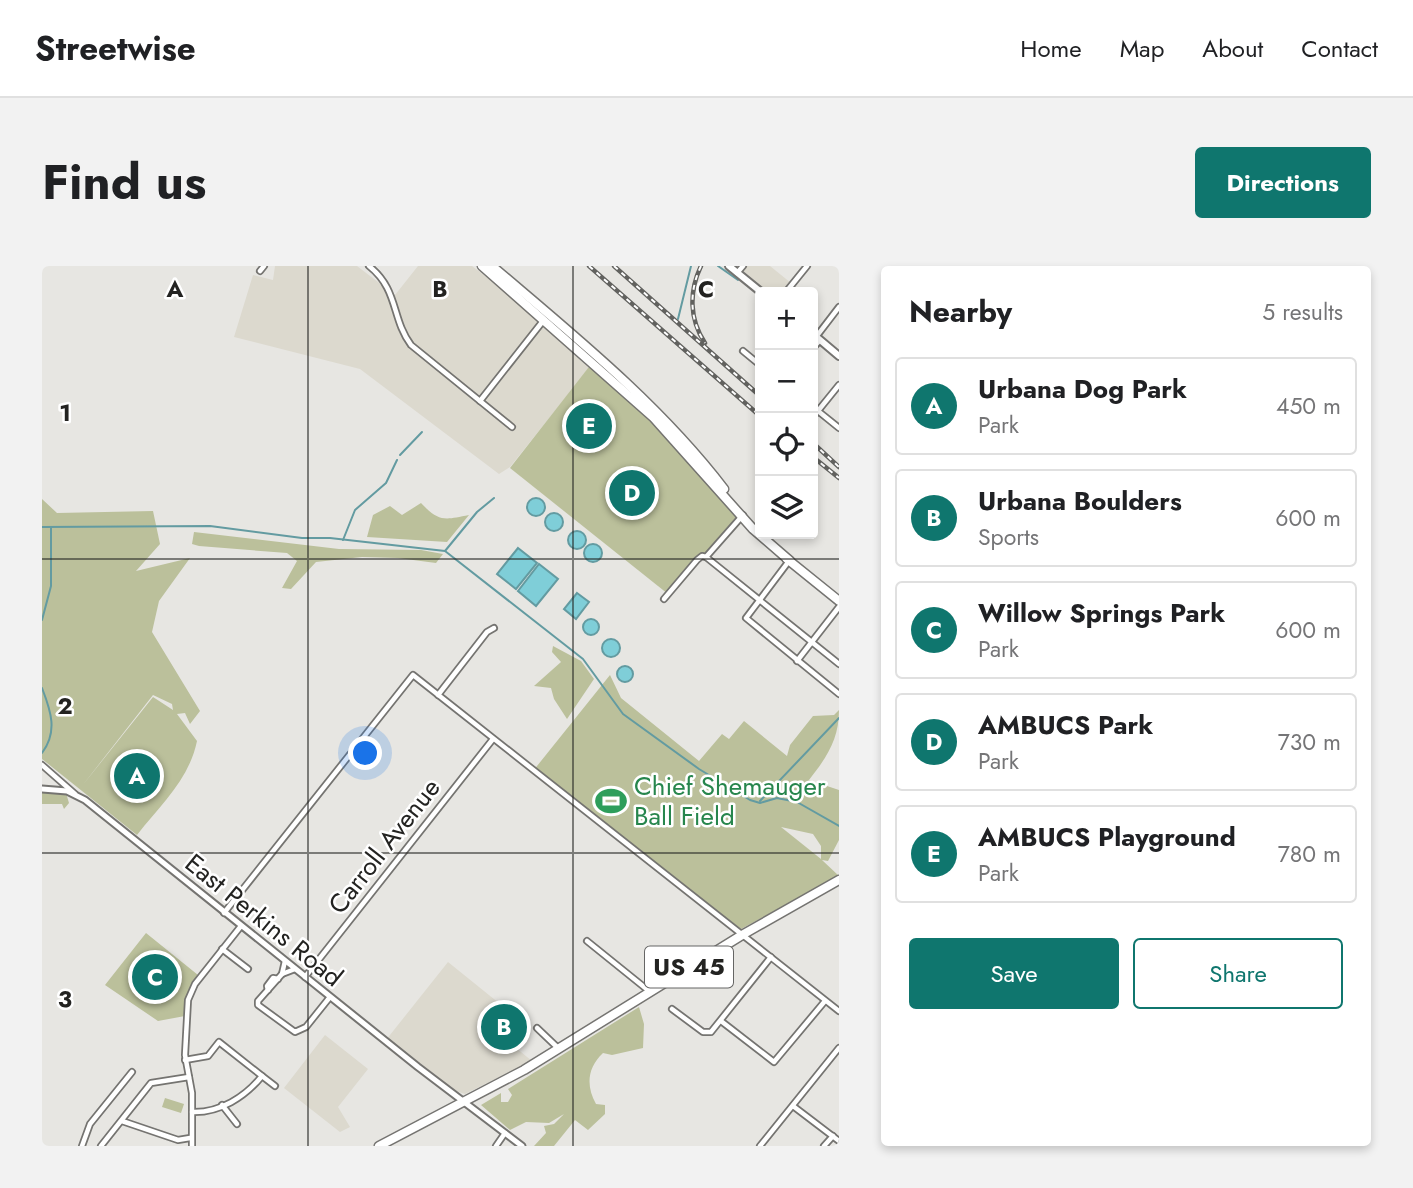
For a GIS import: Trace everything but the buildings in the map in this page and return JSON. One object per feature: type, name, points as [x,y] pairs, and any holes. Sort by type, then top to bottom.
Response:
[{"type":"main road","points":[[482,266],[546,318]]},
{"type":"main road","points":[[492,266],[654,418],[743,515],[790,561],[839,601]]},
{"type":"main road","points":[[729,266],[755,287]]},
{"type":"main road","points":[[818,339],[839,356]]},
{"type":"main road","points":[[743,515],[755,526]]},
{"type":"main road","points":[[769,539],[790,561]]},
{"type":"main road","name":"US 45","points":[[379,1146],[464,1103],[558,1049],[742,934],[839,880]]},
{"type":"street","points":[[369,266],[389,286],[404,334],[411,345],[512,427]]},
{"type":"street","points":[[737,273],[743,266]]},
{"type":"street","points":[[790,287],[807,266]]},
{"type":"street","points":[[818,334],[839,307]]},
{"type":"street","points":[[480,401],[546,318]]},
{"type":"street","points":[[743,351],[755,361]]},
{"type":"street","points":[[839,385],[818,411],[839,428]]},
{"type":"street","points":[[706,558],[743,515]]},
{"type":"street","points":[[664,599],[702,556],[839,664]]},
{"type":"street","points":[[790,561],[748,613],[748,621],[839,694]]},
{"type":"street","points":[[797,661],[839,607]]},
{"type":"street","points":[[438,695],[487,632],[494,628]]},
{"type":"street","points":[[224,913],[413,675],[839,1011]]},
{"type":"street","name":"Carroll Avenue","points":[[305,977],[493,739]]},
{"type":"street","name":"East Perkins Road","points":[[42,765],[224,913],[522,1146]]},
{"type":"street","points":[[42,789],[75,793]]},
{"type":"street","points":[[192,1146],[192,1112],[185,1060],[189,995],[241,926]]},
{"type":"street","points":[[587,941],[650,992]]},
{"type":"street","points":[[222,950],[248,969]]},
{"type":"street","points":[[673,1009],[708,1033],[721,1021],[771,957]]},
{"type":"street","points":[[280,976],[285,961]]},
{"type":"street","points":[[295,969],[273,978],[257,1004],[293,1032],[306,1027],[330,997]]},
{"type":"street","points":[[721,1021],[769,1060],[776,1062],[825,1002]]},
{"type":"street","points":[[537,1028],[558,1049]]},
{"type":"street","points":[[185,1060],[208,1056],[219,1042],[275,1086]]},
{"type":"street","points":[[760,1146],[839,1048]]},
{"type":"street","points":[[82,1146],[90,1124],[132,1072]]},
{"type":"street","points":[[192,1112],[206,1111],[248,1093],[262,1076]]},
{"type":"street","points":[[102,1146],[153,1082],[189,1077]]},
{"type":"street","points":[[222,1105],[237,1124]]},
{"type":"street","points":[[793,1106],[839,1141]]},
{"type":"street","points":[[122,1121],[178,1140],[190,1138]]},
{"type":"street","points":[[496,1146],[505,1133]]},
{"type":"street","points":[[824,1146],[833,1136]]},
{"type":"shaded area","points":[[275,266],[357,266],[395,295],[418,266],[472,266],[500,287],[589,368],[510,467],[499,474],[360,369],[234,337],[253,275],[273,280]]},
{"type":"shaded area","points":[[735,266],[770,266],[791,283],[788,287],[761,287]]},
{"type":"shaded area","points":[[448,962],[525,1024],[510,1043],[532,1061],[465,1094],[456,1091],[386,1040]]},
{"type":"shaded area","points":[[325,1035],[368,1069],[338,1107],[350,1127],[340,1132],[284,1088]]},
{"type":"green space","points":[[592,363],[637,403],[741,517],[668,594],[510,468]]},
{"type":"green space","points":[[42,499],[57,513],[153,511],[160,544],[136,571],[190,558],[159,601],[152,632],[200,711],[190,724],[185,713],[177,714],[197,741],[188,768],[137,835],[42,759]],"holes":[[[153,695],[172,704],[173,710],[153,697],[82,786]]]},
{"type":"green space","points":[[421,503],[442,518],[469,515],[447,542],[367,537],[373,515],[390,506],[402,515]]},
{"type":"green space","points":[[194,532],[339,549],[421,550],[443,554],[436,563],[362,557],[316,562],[291,589],[282,588],[297,561],[287,553],[199,546],[192,544]]},
{"type":"green space","points":[[553,646],[581,661],[594,679],[567,719],[554,699],[551,688],[534,686],[561,662],[552,652]]},
{"type":"green space","points":[[610,675],[621,698],[699,761],[722,734],[729,739],[744,721],[787,756],[790,745],[813,716],[834,715],[839,710],[837,730],[831,747],[809,780],[839,790],[839,840],[828,861],[822,860],[839,876],[741,929],[533,771]],"holes":[[[781,827],[813,834],[821,846],[821,859]]]},
{"type":"green space","points":[[42,791],[66,793],[69,803],[64,809],[62,804],[42,804]]},
{"type":"green space","points":[[146,933],[198,975],[186,1000],[185,1016],[158,1021],[105,985]]},
{"type":"green space","points":[[639,1007],[644,1024],[643,1048],[612,1055],[603,1053],[591,1071],[591,1091],[596,1104],[605,1105],[605,1114],[588,1130],[575,1120],[554,1146],[534,1146],[546,1133],[544,1126],[554,1124],[564,1114],[549,1123],[526,1122],[510,1130],[481,1105],[501,1093],[501,1102],[508,1102],[512,1095],[508,1089]]},
{"type":"green space","points":[[165,1098],[184,1104],[181,1113],[162,1107]]},
{"type":"water","points":[[536,498],[544,503],[545,507],[540,515],[536,516],[528,511],[527,507],[532,499]]},
{"type":"water","points":[[554,513],[562,518],[563,522],[558,530],[554,531],[546,526],[545,522],[550,514]]},
{"type":"water","points":[[577,531],[583,534],[586,540],[583,546],[577,549],[571,546],[568,540],[571,534]]},
{"type":"water","points":[[593,544],[599,547],[602,553],[599,559],[593,562],[587,559],[584,553],[587,547]]},
{"type":"water","points":[[518,548],[537,563],[516,589],[497,574]]},
{"type":"water","points":[[539,564],[558,579],[536,606],[518,591]]},
{"type":"water","points":[[577,593],[589,602],[576,619],[564,609]]},
{"type":"water","points":[[591,619],[597,621],[597,633],[591,635],[585,633],[583,627],[585,621]]},
{"type":"water","points":[[611,639],[617,642],[620,648],[617,654],[611,657],[605,654],[602,648],[605,642]]},
{"type":"water","points":[[625,666],[633,674],[625,682],[617,674]]},
{"type":"waterway","points":[[678,319],[691,266]]},
{"type":"waterway","points":[[718,266],[738,280]]},
{"type":"waterway","points":[[400,455],[422,432]]},
{"type":"waterway","points":[[343,540],[355,510],[386,483],[397,460]]},
{"type":"waterway","points":[[445,551],[477,512],[494,498]]},
{"type":"waterway","points":[[42,527],[210,526],[302,538],[330,538],[445,551],[583,659],[623,714],[699,769],[750,800],[760,803],[777,798],[797,802],[839,826]]},
{"type":"waterway","points":[[42,620],[51,586],[51,528]]},
{"type":"waterway","points":[[42,688],[51,721],[50,737],[42,753]]},
{"type":"waterway","points":[[760,801],[839,718]]},
{"type":"railway","points":[[589,266],[757,413]]},
{"type":"railway","points":[[614,266],[755,392]]},
{"type":"railway","points":[[701,266],[694,285],[692,305],[696,324],[705,343]]},
{"type":"railway","points":[[818,448],[839,467]]},
{"type":"railway","points":[[818,461],[839,478]]},
{"type":"place","name":"AMBUCS Playground","points":[[589,426]]},
{"type":"place","name":"AMBUCS Park","points":[[632,493]]},
{"type":"place","name":"Urbana Dog Park","points":[[137,776]]},
{"type":"place","name":"Chief Shemauger Ball Field","points":[[611,801]]},
{"type":"place","name":"Willow Springs Park","points":[[155,977]]},
{"type":"place","name":"Urbana Boulders","points":[[504,1027]]}]
